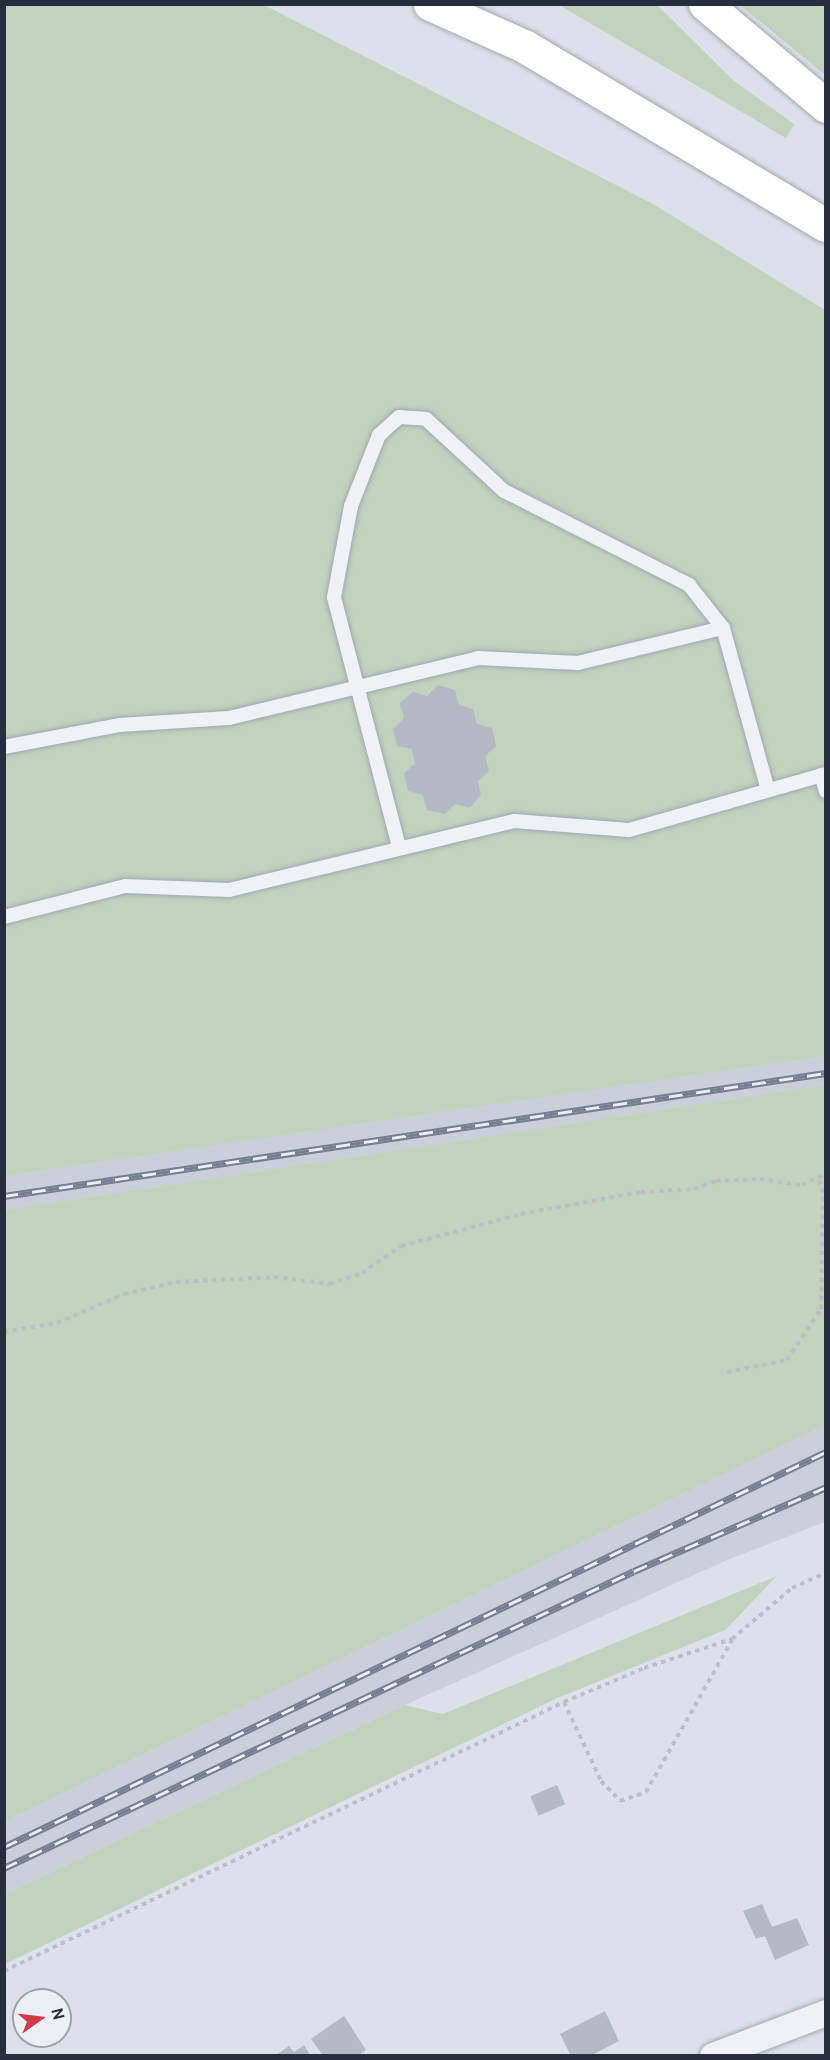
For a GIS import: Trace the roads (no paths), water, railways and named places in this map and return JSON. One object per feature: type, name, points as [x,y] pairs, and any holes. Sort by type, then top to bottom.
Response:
[{"type":"highway","points":[[430,4],[524,46],[825,225]]},
{"type":"highway","points":[[470,4],[524,46]]},
{"type":"highway","points":[[705,4],[825,106]]},
{"type":"street","points":[[712,2055],[825,2013]]},
{"type":"lane","points":[[399,847],[334,597],[351,506],[379,435],[399,417],[426,419],[504,491],[689,585],[723,628],[768,790]]},
{"type":"lane","points":[[4,747],[119,725],[229,718],[478,658],[578,663],[723,628]]},
{"type":"lane","points":[[4,917],[125,886],[229,890],[514,821],[629,830],[823,774],[825,790]]},
{"type":"railway","points":[[4,1196],[826,1073]]},
{"type":"railway","points":[[4,1847],[826,1452]]},
{"type":"railway","points":[[4,1868],[634,1571],[826,1487]]}]
